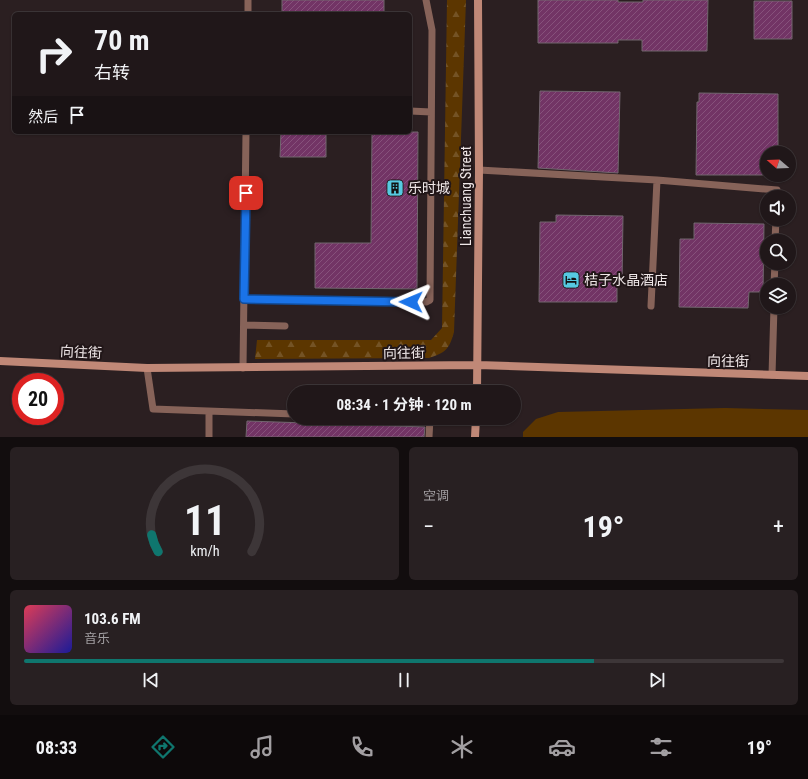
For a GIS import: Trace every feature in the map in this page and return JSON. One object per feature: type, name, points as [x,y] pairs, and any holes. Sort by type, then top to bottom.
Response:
[{"type":"street","name":"Lianchuang Street","points":[[477,385],[480,170],[478,0]]},
{"type":"street","name":"向往街","points":[[0,361],[147,368],[478,365],[808,376]]},
{"type":"street","points":[[475,437],[476,425]]},
{"type":"lane","points":[[248,0],[248,12]]},
{"type":"lane","points":[[244,299],[426,302],[430,300],[432,30],[426,0]]},
{"type":"lane","points":[[412,111],[431,112]]},
{"type":"lane","points":[[243,368],[246,134]]},
{"type":"lane","points":[[480,170],[657,180],[776,190]]},
{"type":"lane","points":[[651,306],[657,180]]},
{"type":"lane","points":[[772,375],[774,314]]},
{"type":"lane","points":[[244,326],[286,326]]},
{"type":"lane","points":[[147,368],[153,409],[287,414]]},
{"type":"lane","points":[[209,412],[209,437]]},
{"type":"lane","points":[[429,437],[430,425]]},
{"type":"green space","points":[[447,0],[466,0],[454,332],[448,347],[443,352],[429,358],[255,359],[257,340],[431,340],[442,328]]},
{"type":"green space","points":[[725,408],[808,410],[808,437],[523,437],[523,432],[536,419],[558,412]]},
{"type":"building","points":[[282,0],[384,0],[384,12],[282,12]]},
{"type":"building","points":[[538,0],[618,0],[618,2],[643,2],[643,0],[708,0],[707,51],[642,51],[642,40],[618,40],[618,43],[538,43]]},
{"type":"building","points":[[754,1],[792,1],[792,39],[754,39]]},
{"type":"building","points":[[540,91],[620,92],[618,173],[538,168]]},
{"type":"building","points":[[699,93],[778,94],[778,146],[760,146],[760,175],[696,175],[697,102],[699,102]]},
{"type":"building","name":"乐时城","points":[[412,132],[418,132],[417,289],[315,288],[315,243],[371,243],[372,134],[412,134]]},
{"type":"building","points":[[281,134],[326,134],[326,157],[280,157]]},
{"type":"building","points":[[556,215],[623,216],[622,284],[617,284],[617,302],[539,302],[540,222],[556,222]]},
{"type":"building","points":[[694,223],[760,224],[760,226],[764,226],[764,234],[760,234],[760,270],[763,270],[763,278],[760,278],[760,292],[749,292],[748,308],[679,307],[680,239],[694,239]]},
{"type":"building","points":[[247,421],[287,422],[287,425],[425,427],[424,437],[246,437]]},
{"type":"place","name":"乐时城","points":[[395,188]]},
{"type":"place","name":"桔子水晶酒店","points":[[571,280]]},
{"type":"route","points":[[246,193],[244,299],[411,302]]}]
